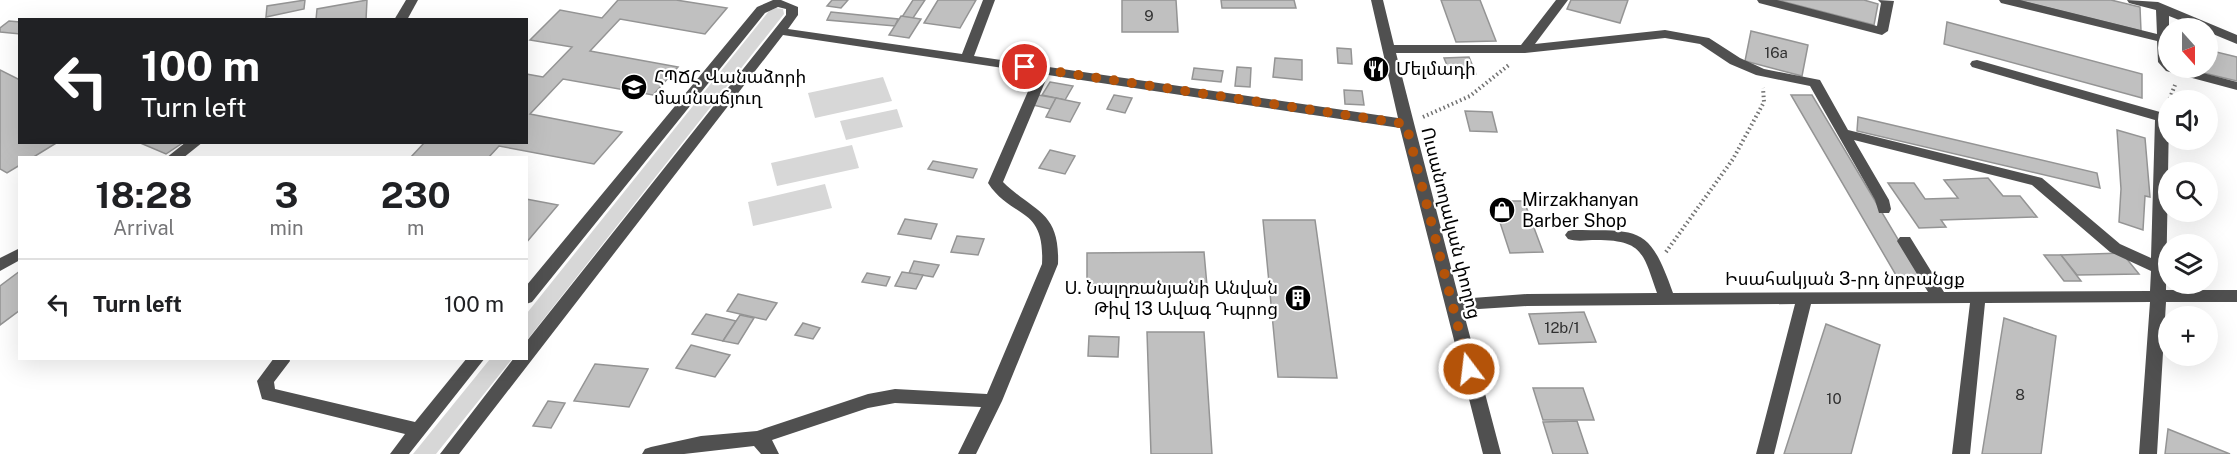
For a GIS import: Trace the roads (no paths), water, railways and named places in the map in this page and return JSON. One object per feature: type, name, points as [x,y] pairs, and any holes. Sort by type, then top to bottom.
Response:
[{"type":"street","points":[[401,18],[412,0]]},
{"type":"street","points":[[967,58],[989,0]]},
{"type":"street","name":"Ուսանողական փողոց","points":[[1377,0],[1406,124],[1492,454]]},
{"type":"street","points":[[1525,49],[1562,0]]},
{"type":"street","points":[[1763,0],[1882,31],[1888,1],[1884,0]]},
{"type":"street","points":[[2005,0],[2158,38]]},
{"type":"street","points":[[2133,0],[2162,8],[2237,40]]},
{"type":"street","points":[[528,295],[760,10],[770,4],[784,2],[792,7],[793,11],[779,31],[528,352]]},
{"type":"street","points":[[2162,8],[2162,18]]},
{"type":"street","points":[[779,31],[1406,124]]},
{"type":"street","points":[[1389,49],[1525,49],[1665,34],[1704,41],[1735,62],[1761,72],[1815,83],[1882,200],[1884,209]]},
{"type":"street","points":[[1977,64],[2162,117],[2160,234]]},
{"type":"street","points":[[967,454],[993,400],[1050,264],[1050,240],[1042,222],[1029,207],[995,183],[1044,70]]},
{"type":"street","points":[[2209,78],[2237,86]]},
{"type":"street","points":[[1843,133],[2037,181],[2115,248],[2158,267]]},
{"type":"street","points":[[176,156],[193,144]]},
{"type":"street","points":[[1574,235],[1627,237],[1638,241],[1648,252],[1667,299]]},
{"type":"street","points":[[1905,241],[1940,298]]},
{"type":"street","points":[[0,265],[18,254]]},
{"type":"street","points":[[2148,454],[2158,294]]},
{"type":"street","name":"Իսահակյան 3-րդ նրբանցք","points":[[1452,305],[1527,300],[2237,296]]},
{"type":"street","points":[[1960,454],[1978,298]]},
{"type":"street","points":[[1765,454],[1804,299]]},
{"type":"street","points":[[399,454],[475,360]]},
{"type":"street","points":[[449,454],[522,360]]},
{"type":"street","points":[[282,361],[265,381],[268,394],[418,430]]},
{"type":"street","points":[[651,454],[701,443],[757,438],[868,401],[895,396],[993,400]]},
{"type":"street","points":[[757,438],[766,446],[770,454]]},
{"type":"place","name":"Մելմադի","points":[[1376,69]]},
{"type":"place","name":"ՀՊՃՀ Վանաձորի մասնաճյուղ","points":[[634,87]]},
{"type":"place","name":"Mirzakhanyan Barber Shop","points":[[1502,210]]},
{"type":"place","name":"Ս. Նալղռանյանի Անվան Թիվ 13 Ավագ Դպրոց","points":[[1298,298]]}]
